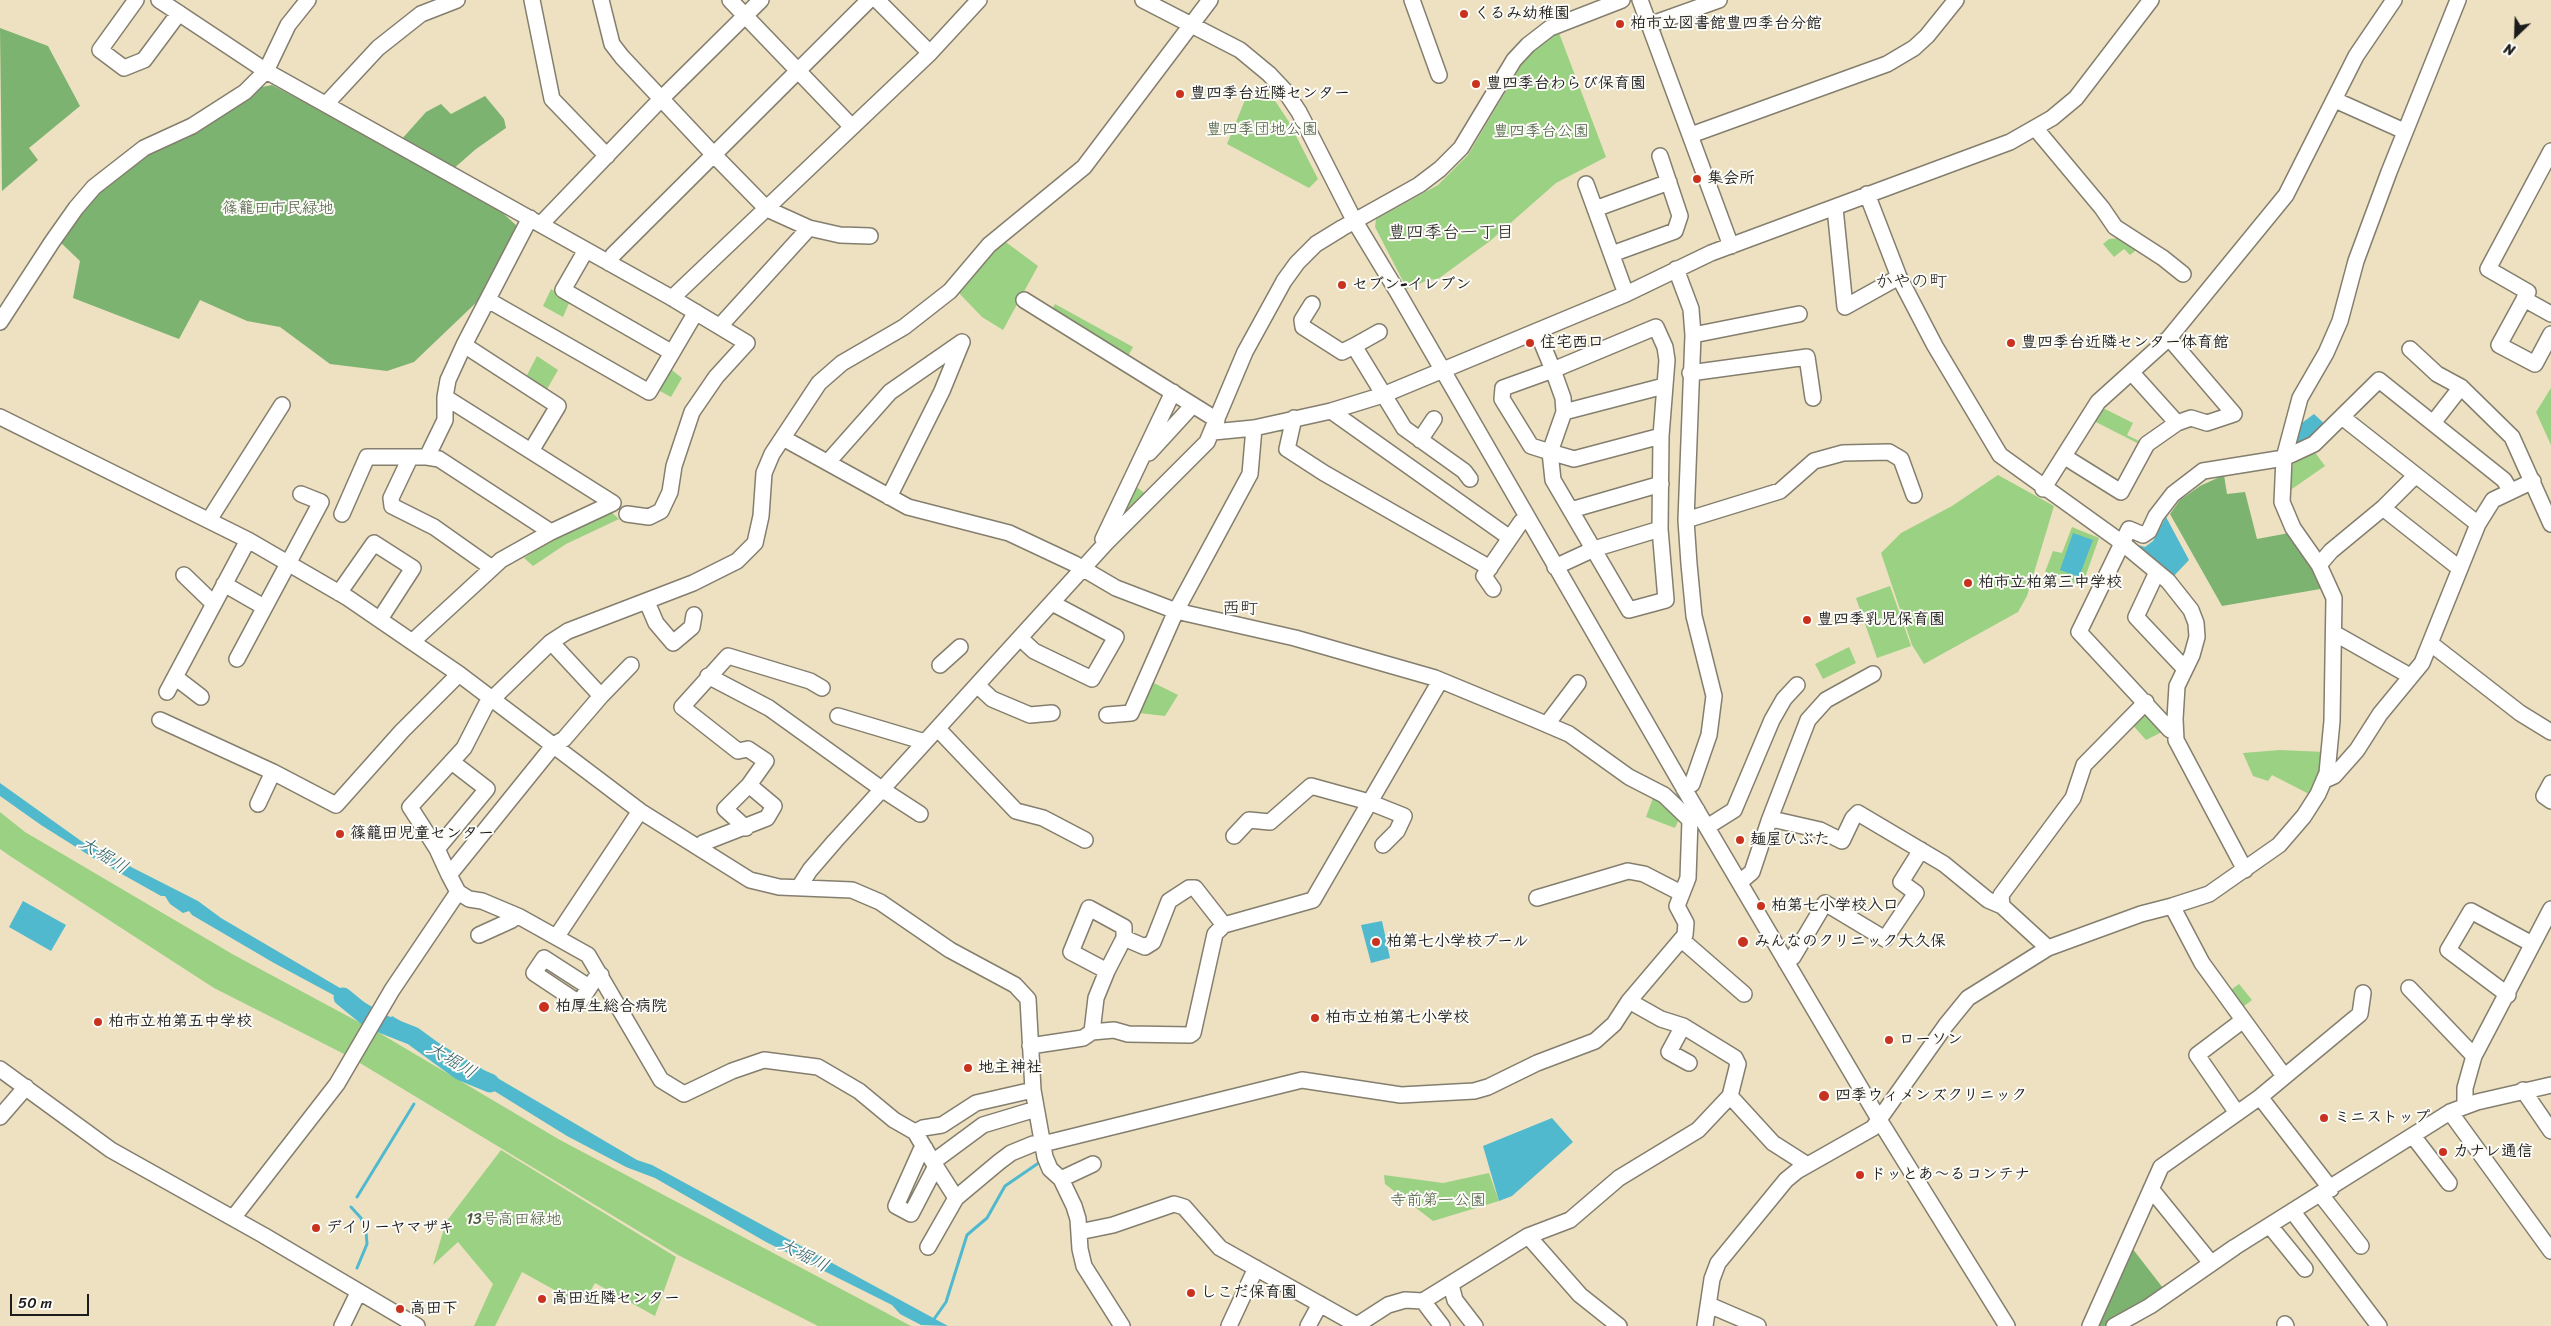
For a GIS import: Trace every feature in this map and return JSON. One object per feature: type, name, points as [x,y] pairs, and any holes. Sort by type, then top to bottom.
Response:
[{"type":"street","points":[[136,0],[100,50],[124,68],[144,60],[179,13]]},
{"type":"street","points":[[159,0],[266,71],[536,221],[747,343],[716,377],[692,412],[674,466],[670,492],[661,511],[650,518],[626,514]]},
{"type":"street","points":[[0,322],[52,242],[76,208],[94,187],[144,148],[192,126],[245,92],[266,71],[288,25],[308,0]]},
{"type":"street","points":[[326,104],[378,48],[421,14],[457,0]]},
{"type":"street","points":[[532,0],[552,99],[607,156]]},
{"type":"street","points":[[601,0],[612,44],[715,156],[767,209],[809,228],[840,235],[870,236]]},
{"type":"street","points":[[730,0],[852,127]]},
{"type":"street","points":[[427,456],[445,420],[444,398],[448,380],[464,345],[488,300],[536,221],[607,156],[662,98],[761,0]]},
{"type":"street","points":[[609,263],[613,256],[869,0]]},
{"type":"street","points":[[877,0],[930,53]]},
{"type":"street","points":[[672,298],[930,53],[979,0]]},
{"type":"street","points":[[956,1198],[914,1132],[894,1120],[859,1091],[818,1067],[764,1060],[732,1071],[684,1094],[660,1080],[588,955],[557,936],[514,915],[482,901],[469,899],[458,892],[437,849],[410,807],[464,748],[486,705],[551,642],[568,631],[694,583],[737,561],[755,543],[761,516],[764,473],[772,454],[819,383],[842,362],[904,327],[950,291],[989,246],[1084,167],[1210,0]]},
{"type":"street","points":[[1412,0],[1439,74]]},
{"type":"street","points":[[801,888],[801,884],[810,870],[1106,543],[1207,442],[1245,352],[1284,281],[1297,263],[1316,244],[1354,220],[1419,185],[1440,169],[1461,148],[1514,60],[1528,45],[1550,28],[1622,0]]},
{"type":"street","points":[[1640,0],[1731,246]]},
{"type":"street","points":[[1649,25],[1720,0]]},
{"type":"street","points":[[1691,135],[1887,64],[1914,48],[1927,36],[1956,0]]},
{"type":"street","points":[[1024,300],[1174,392],[1193,405],[1215,426],[1254,428],[1331,411],[1383,395],[1626,294],[1676,269],[1731,246],[2010,142],[2036,129],[2076,98],[2151,0]]},
{"type":"street","points":[[2043,489],[2098,402],[2169,338],[2286,195],[2356,56],[2394,0]]},
{"type":"street","points":[[1705,1326],[1712,1279],[1718,1263],[1786,1180],[1806,1164],[1864,1134],[1880,1120],[1946,1025],[1968,998],[2048,948],[2140,914],[2202,898],[2279,845],[2304,816],[2325,780],[2332,721],[2334,598],[2319,565],[2297,535],[2282,502],[2284,458],[2300,398],[2326,353],[2340,321],[2356,261],[2404,131],[2458,0]]},
{"type":"street","points":[[928,1247],[956,1198],[1012,1153],[1033,1144],[1042,1144],[1302,1080],[1401,1095],[1474,1091],[1488,1087],[1537,1064],[1595,1041],[1614,1024],[1629,1001],[1682,940],[1686,923],[1677,906],[1690,866],[1688,842],[1694,815],[1684,789],[1354,220],[1299,112],[1285,91],[1270,74],[1240,50],[1147,1]]},
{"type":"street","points":[[2335,100],[2404,131]]},
{"type":"street","points":[[2036,129],[2102,208],[2115,228],[2163,258],[2183,274]]},
{"type":"street","points":[[2551,151],[2488,269],[2528,292],[2499,345],[2534,364],[2551,334]]},
{"type":"street","points":[[1612,254],[1675,231],[1680,216],[1660,156]]},
{"type":"street","points":[[1595,209],[1669,182]]},
{"type":"street","points":[[1586,184],[1626,294]]},
{"type":"street","points":[[1867,194],[1899,277],[1936,346],[2000,455],[2043,489],[2121,542],[2168,581],[2184,601],[2196,623],[2196,644],[2177,686],[2176,740],[2245,870]]},
{"type":"street","points":[[1835,208],[1844,307],[1899,277]]},
{"type":"street","points":[[720,326],[809,228]]},
{"type":"street","points":[[586,250],[563,290],[672,352]]},
{"type":"street","points":[[1676,269],[1691,309],[1693,335],[1690,372],[1686,520],[1694,616],[1714,696],[1708,735],[1692,784],[1684,789]]},
{"type":"street","points":[[2524,299],[2551,314]]},
{"type":"street","points":[[488,300],[649,392],[696,312]]},
{"type":"street","points":[[1312,304],[1302,320],[1304,327],[1342,352],[1379,332]]},
{"type":"street","points":[[1693,335],[1798,314]]},
{"type":"street","points":[[1537,331],[1552,370],[1563,398],[1564,412],[1550,452],[1553,480],[1629,610],[1666,600],[1660,529],[1661,436],[1667,360],[1656,327],[1552,370],[1503,388],[1502,399],[1531,446],[1550,452],[1574,459],[1661,436]]},
{"type":"street","points":[[2065,457],[2121,492],[2147,444],[2177,423],[2191,418],[2207,423],[2234,414],[2169,338]]},
{"type":"street","points":[[828,462],[890,392],[962,342],[942,391],[889,497]]},
{"type":"street","points":[[464,345],[558,406],[531,451]]},
{"type":"street","points":[[1354,346],[1404,428],[1464,471],[1470,479]]},
{"type":"street","points":[[2410,349],[2437,374],[2461,387],[2512,437],[2551,524]]},
{"type":"street","points":[[1690,372],[1806,357],[1813,398]]},
{"type":"street","points":[[2132,373],[2177,423]]},
{"type":"street","points":[[2175,730],[2170,730],[2079,632],[2121,542],[2129,529],[2144,535],[2150,530],[2156,516],[2173,494],[2203,471],[2284,458],[2314,444],[2380,380],[2504,480],[2510,490]]},
{"type":"street","points":[[1564,412],[1664,386]]},
{"type":"street","points":[[2433,423],[2461,387]]},
{"type":"street","points":[[1106,543],[1103,539],[1174,392]]},
{"type":"street","points":[[413,641],[502,560],[551,532],[612,503],[444,398]]},
{"type":"street","points":[[209,520],[282,405]]},
{"type":"street","points":[[1138,465],[1193,405]]},
{"type":"street","points":[[1331,411],[1510,538]]},
{"type":"street","points":[[0,417],[248,540],[340,593],[459,674],[640,811],[750,880],[764,885],[852,890],[880,902],[950,950],[1015,985],[1028,999],[1033,1090],[1042,1144],[1050,1169],[1061,1180],[1074,1206],[1084,1266],[1122,1326]]},
{"type":"street","points":[[2342,417],[2478,524]]},
{"type":"street","points":[[1294,418],[1287,449],[1324,473],[1490,568]]},
{"type":"street","points":[[1420,440],[1434,419]]},
{"type":"street","points":[[1108,715],[1131,713],[1176,611],[1250,474],[1254,428]]},
{"type":"street","points":[[783,438],[908,508],[1009,532],[1057,554],[1116,588],[1176,611],[1295,638],[1440,680],[1547,724],[1569,734],[1629,777],[1664,795],[1694,815],[1707,827],[1880,1120],[2007,1326]]},
{"type":"street","points":[[1686,520],[1780,491],[1814,460],[1843,453],[1889,452],[1895,455],[1900,459],[1914,496]]},
{"type":"street","points":[[342,514],[367,457],[410,458],[427,456],[439,459],[551,532]]},
{"type":"street","points":[[410,458],[391,498],[392,506],[434,528],[492,568]]},
{"type":"street","points":[[2319,565],[2331,551],[2383,508],[2416,475]]},
{"type":"street","points":[[2325,780],[2334,776],[2357,750],[2380,714],[2422,663],[2478,524],[2493,500],[2510,490],[2533,481]]},
{"type":"street","points":[[1571,510],[1661,484]]},
{"type":"street","points":[[237,660],[321,502],[301,494]]},
{"type":"street","points":[[2383,508],[2459,568]]},
{"type":"street","points":[[1493,589],[1484,576],[1521,522],[1527,519]]},
{"type":"street","points":[[1555,567],[1594,549],[1660,529]]},
{"type":"street","points":[[166,692],[248,540]]},
{"type":"street","points":[[340,593],[374,543],[413,568],[380,619]]},
{"type":"street","points":[[2157,572],[2136,617],[2184,669]]},
{"type":"street","points":[[184,575],[214,604]]},
{"type":"street","points":[[224,584],[264,608]]},
{"type":"street","points":[[647,602],[656,623],[673,643],[692,626],[694,615]]},
{"type":"street","points":[[1020,638],[1034,651],[1092,679],[1116,637],[1052,603]]},
{"type":"street","points":[[2334,633],[2410,676]]},
{"type":"street","points":[[551,642],[602,696]]},
{"type":"street","points":[[2430,643],[2520,713],[2551,732]]},
{"type":"street","points":[[940,665],[960,647]]},
{"type":"street","points":[[746,828],[724,809],[749,785],[766,761],[748,749],[738,750],[682,707],[728,656],[810,681],[822,688]]},
{"type":"street","points":[[449,874],[554,745],[564,739],[631,665]]},
{"type":"street","points":[[160,720],[273,772],[336,805],[402,731],[459,674]]},
{"type":"street","points":[[1740,882],[1752,872],[1769,821],[1808,720],[1826,700],[1873,674]]},
{"type":"street","points":[[708,676],[769,708],[883,790],[920,814]]},
{"type":"street","points":[[175,677],[201,697]]},
{"type":"street","points":[[1030,1046],[1083,1038],[1092,1032],[1114,1030],[1128,1034],[1190,1036],[1193,1032],[1215,934],[1224,925],[1313,900],[1440,680]]},
{"type":"street","points":[[1547,724],[1578,683]]},
{"type":"street","points":[[977,685],[992,700],[1030,715],[1052,713]]},
{"type":"street","points":[[1707,827],[1734,810],[1772,720],[1784,700],[1797,685]]},
{"type":"street","points":[[2002,906],[2001,895],[2073,798],[2084,765],[2146,702]]},
{"type":"street","points":[[838,716],[926,742]]},
{"type":"street","points":[[938,729],[1016,811],[1043,818],[1085,840]]},
{"type":"street","points":[[437,849],[487,789],[452,762]]},
{"type":"street","points":[[258,804],[273,772]]},
{"type":"street","points":[[2551,783],[2544,796],[2551,801]]},
{"type":"street","points":[[700,848],[703,843],[746,828],[767,818],[774,806],[749,785]]},
{"type":"street","points":[[1234,836],[1249,820],[1270,822],[1312,786],[1369,802],[1404,816],[1396,831],[1383,844]]},
{"type":"street","points":[[557,936],[640,811]]},
{"type":"street","points":[[1769,821],[1776,820],[1820,830],[1842,841],[1853,818],[1858,814],[1944,864],[1988,900],[2002,906],[2048,948]]},
{"type":"street","points":[[1786,962],[1793,957],[1825,903],[1885,939],[1916,893],[1901,882],[1922,850]]},
{"type":"street","points":[[1537,898],[1628,871],[1644,874],[1682,893]]},
{"type":"street","points":[[1124,938],[1145,947],[1153,942],[1169,901],[1189,888],[1195,888],[1224,925]]},
{"type":"street","points":[[233,1218],[337,1084],[392,990],[458,892]]},
{"type":"street","points":[[2172,906],[2202,963],[2242,1021],[2284,1076]]},
{"type":"street","points":[[1092,1032],[1096,998],[1124,938],[1124,927],[1089,908],[1070,952],[1107,971]]},
{"type":"street","points":[[2465,1106],[2465,1088],[2474,1056],[2508,995],[2551,909]]},
{"type":"street","points":[[2508,995],[2448,950],[2471,911],[2532,944]]},
{"type":"street","points":[[479,935],[512,920],[514,915]]},
{"type":"street","points":[[1682,940],[1744,994]]},
{"type":"street","points":[[589,988],[595,979],[601,976]]},
{"type":"street","points":[[2409,988],[2474,1056]]},
{"type":"street","points":[[2090,1326],[2161,1167],[2260,1097],[2360,1014],[2363,993]]},
{"type":"street","points":[[1079,1232],[1112,1225],[1174,1204],[1184,1208],[1220,1248],[1357,1325],[1388,1305],[1405,1300],[1423,1301],[1528,1236],[1570,1220],[1619,1178],[1698,1130],[1730,1096],[1738,1064],[1735,1058],[1683,1026],[1661,1019],[1629,1001]]},
{"type":"street","points":[[2237,1113],[2197,1055],[2242,1021]]},
{"type":"street","points":[[1683,1026],[1669,1052],[1689,1063]]},
{"type":"street","points":[[0,1069],[110,1150],[233,1218],[417,1326]]},
{"type":"street","points":[[2114,1326],[2157,1301],[2211,1263],[2450,1112],[2523,1090],[2551,1085]]},
{"type":"street","points":[[2,1111],[26,1087]]},
{"type":"street","points":[[914,1132],[923,1128],[942,1125],[976,1103],[1033,1090]]},
{"type":"street","points":[[2523,1090],[2551,1131]]},
{"type":"street","points":[[1730,1096],[1773,1142],[1806,1164]]},
{"type":"street","points":[[2260,1097],[2361,1246]]},
{"type":"street","points":[[925,1148],[921,1150],[896,1206],[910,1214],[935,1164],[983,1125],[1036,1109]]},
{"type":"street","points":[[2450,1112],[2551,1251]]},
{"type":"street","points":[[2413,1136],[2448,1183]]},
{"type":"street","points":[[1061,1180],[1094,1164]]},
{"type":"street","points":[[2151,1189],[2211,1263]]},
{"type":"street","points":[[2293,1212],[2379,1326]]},
{"type":"street","points":[[2270,1226],[2305,1269]]},
{"type":"street","points":[[1528,1236],[1580,1295],[1619,1326]]},
{"type":"street","points":[[1230,1326],[1256,1268]]},
{"type":"street","points":[[1451,1285],[1454,1300],[1474,1326]]},
{"type":"street","points":[[342,1326],[358,1293]]},
{"type":"street","points":[[1423,1301],[1442,1326]]},
{"type":"street","points":[[1308,1326],[1320,1304]]},
{"type":"street","points":[[1709,1305],[1758,1326]]},
{"type":"green space","points":[[0,28],[48,46],[80,106],[29,148],[38,160],[2,191]]},
{"type":"green space","name":"豊四季台公園","points":[[1559,33],[1606,157],[1556,183],[1490,241],[1438,279],[1428,280],[1407,289],[1375,227],[1376,219],[1438,185],[1468,155],[1522,64],[1541,43]]},
{"type":"green space","name":"篠籠田市民緑地","points":[[272,85],[486,198],[517,226],[481,298],[414,362],[387,371],[330,364],[280,327],[247,321],[200,300],[179,339],[73,298],[80,261],[58,240],[105,186],[149,150],[257,88]]},
{"type":"green space","name":"豊四季団地公園","points":[[1270,93],[1289,122],[1318,179],[1309,188],[1227,144],[1245,100]]},
{"type":"green space","points":[[485,96],[504,119],[506,128],[476,149],[452,170],[401,140],[426,112],[441,104],[451,114]]},
{"type":"green space","points":[[2121,238],[2140,247],[2130,255],[2124,249],[2114,257],[2103,244],[2109,239]]},
{"type":"green space","points":[[1003,240],[1038,266],[1003,330],[982,317],[959,293]]},
{"type":"green space","points":[[551,289],[570,301],[563,317],[543,306]]},
{"type":"green space","points":[[1055,304],[1133,347],[1126,360],[1050,313]]},
{"type":"green space","points":[[537,356],[558,370],[546,391],[526,377]]},
{"type":"green space","points":[[668,367],[682,378],[671,397],[658,390]]},
{"type":"green space","points":[[2551,388],[2551,445],[2536,412]]},
{"type":"green space","points":[[2101,407],[2133,423],[2127,435],[2143,443],[2141,445],[2092,420]]},
{"type":"green space","points":[[2314,451],[2325,466],[2289,491],[2293,464]]},
{"type":"green space","points":[[1998,475],[2054,506],[2027,596],[2018,612],[1924,664],[1912,645],[1881,553],[1901,533],[1952,506]]},
{"type":"green space","points":[[2224,475],[2227,494],[2245,492],[2257,539],[2289,533],[2326,588],[2222,606],[2170,514],[2180,500],[2200,486]]},
{"type":"green space","points":[[1130,482],[1147,495],[1111,533]]},
{"type":"green space","points":[[609,510],[619,519],[566,544],[533,566],[524,558],[556,537]]},
{"type":"green space","points":[[2072,527],[2099,538],[2082,586],[2045,572],[2053,551],[2062,553]]},
{"type":"green space","points":[[1890,586],[1911,646],[1877,658],[1856,598]]},
{"type":"green space","points":[[1849,647],[1856,663],[1823,679],[1815,664]]},
{"type":"green space","points":[[1152,682],[1178,695],[1165,716],[1139,713]]},
{"type":"green space","points":[[2142,710],[2166,730],[2146,740],[2130,722]]},
{"type":"green space","points":[[2280,750],[2325,752],[2311,795],[2272,775],[2268,781],[2253,776],[2243,753]]},
{"type":"green space","points":[[1654,795],[1679,819],[1675,828],[1646,817]]},
{"type":"green space","points":[[0,812],[25,832],[234,955],[381,1034],[560,1140],[911,1326],[818,1326],[678,1255],[350,1057],[214,988],[10,856],[0,849]]},
{"type":"green space","points":[[2239,984],[2252,1000],[2240,1009],[2228,992]]},
{"type":"green space","name":"13号高田緑地","points":[[501,1150],[676,1257],[655,1316],[595,1283],[584,1302],[569,1298],[522,1272],[495,1326],[474,1326],[493,1284],[458,1242],[433,1265],[446,1222]]},
{"type":"green space","name":"寺前第一公園","points":[[1489,1173],[1499,1201],[1433,1221],[1385,1184],[1384,1175],[1443,1183]]},
{"type":"green space","points":[[2132,1248],[2163,1288],[2121,1318],[2104,1326],[2094,1326]]},
{"type":"water","points":[[2314,414],[2328,427],[2301,448],[2292,441],[2299,425]]},
{"type":"water","points":[[2166,517],[2189,560],[2172,578],[2134,544],[2145,547],[2153,541]]},
{"type":"water","points":[[2073,533],[2093,540],[2079,577],[2060,570]]},
{"type":"water","points":[[0,783],[84,843],[198,901],[221,918],[374,1008],[371,1019],[352,1005],[274,963],[192,915],[189,911],[183,913],[170,904],[165,896],[161,896],[95,859],[41,825],[0,796]]},
{"type":"water","points":[[23,901],[66,925],[51,951],[9,927]]},
{"type":"water","name":"柏第七小学校プール","points":[[1382,921],[1390,958],[1371,963],[1361,925]]},
{"type":"water","points":[[392,1016],[637,1160],[652,1165],[948,1326],[921,1325],[900,1314],[892,1305],[766,1242],[655,1178],[626,1167],[567,1136],[386,1024]]},
{"type":"water","points":[[1552,1118],[1573,1142],[1512,1196],[1499,1201],[1483,1146]]},
{"type":"waterway","name":"大堀川","points":[[343,997],[370,1019],[413,1036],[461,1071],[490,1083]]},
{"type":"waterway","points":[[357,1197],[414,1104]]},
{"type":"waterway","points":[[932,1322],[946,1302],[967,1235],[987,1218],[1005,1186],[1040,1162]]},
{"type":"waterway","points":[[351,1207],[361,1218],[366,1231],[367,1244],[357,1268]]},
{"type":"place","name":"くるみ幼稚園","points":[[1464,14]]},
{"type":"place","name":"柏市立図書館豊四季台分館","points":[[1620,24]]},
{"type":"place","name":"豊四季台わらび保育園","points":[[1476,84]]},
{"type":"place","name":"豊四季台近隣センター","points":[[1180,94]]},
{"type":"place","name":"集会所","points":[[1697,179]]},
{"type":"place","name":"セブン-イレブン","points":[[1342,285]]},
{"type":"place","name":"住宅西口","points":[[1530,343]]},
{"type":"place","name":"豊四季台近隣センター体育館","points":[[2011,343]]},
{"type":"place","name":"柏市立柏第三中学校","points":[[1968,583]]},
{"type":"place","name":"豊四季乳児保育園","points":[[1807,620]]},
{"type":"place","name":"篠籠田児童センター","points":[[340,834]]},
{"type":"place","name":"麺屋ひぶた","points":[[1740,840]]},
{"type":"place","name":"柏第七小学校入口","points":[[1761,906]]},
{"type":"place","name":"柏第七小学校プール","points":[[1376,942]]},
{"type":"place","name":"みんなのクリニック大久保","points":[[1743,942]]},
{"type":"place","name":"柏厚生総合病院","points":[[544,1007]]},
{"type":"place","name":"柏市立柏第七小学校","points":[[1315,1018]]},
{"type":"place","name":"柏市立柏第五中学校","points":[[98,1022]]},
{"type":"place","name":"ローソン","points":[[1889,1040]]},
{"type":"place","name":"地主神社","points":[[968,1068]]},
{"type":"place","name":"四季ウィメンズクリニック","points":[[1824,1096]]},
{"type":"place","name":"ミニストップ","points":[[2324,1118]]},
{"type":"place","name":"カナレ通信","points":[[2443,1152]]},
{"type":"place","name":"ドッとあ〜るコンテナ","points":[[1860,1175]]},
{"type":"place","name":"デイリーヤマザキ","points":[[316,1228]]},
{"type":"place","name":"しこだ保育園","points":[[1191,1293]]},
{"type":"place","name":"高田近隣センター","points":[[542,1299]]},
{"type":"place","name":"高田下","points":[[400,1309]]},
{"type":"district","name":"豊四季台一丁目","points":[[1451,233]]},
{"type":"district","name":"かやの町","points":[[1911,282]]},
{"type":"district","name":"西町","points":[[1240,609]]}]
